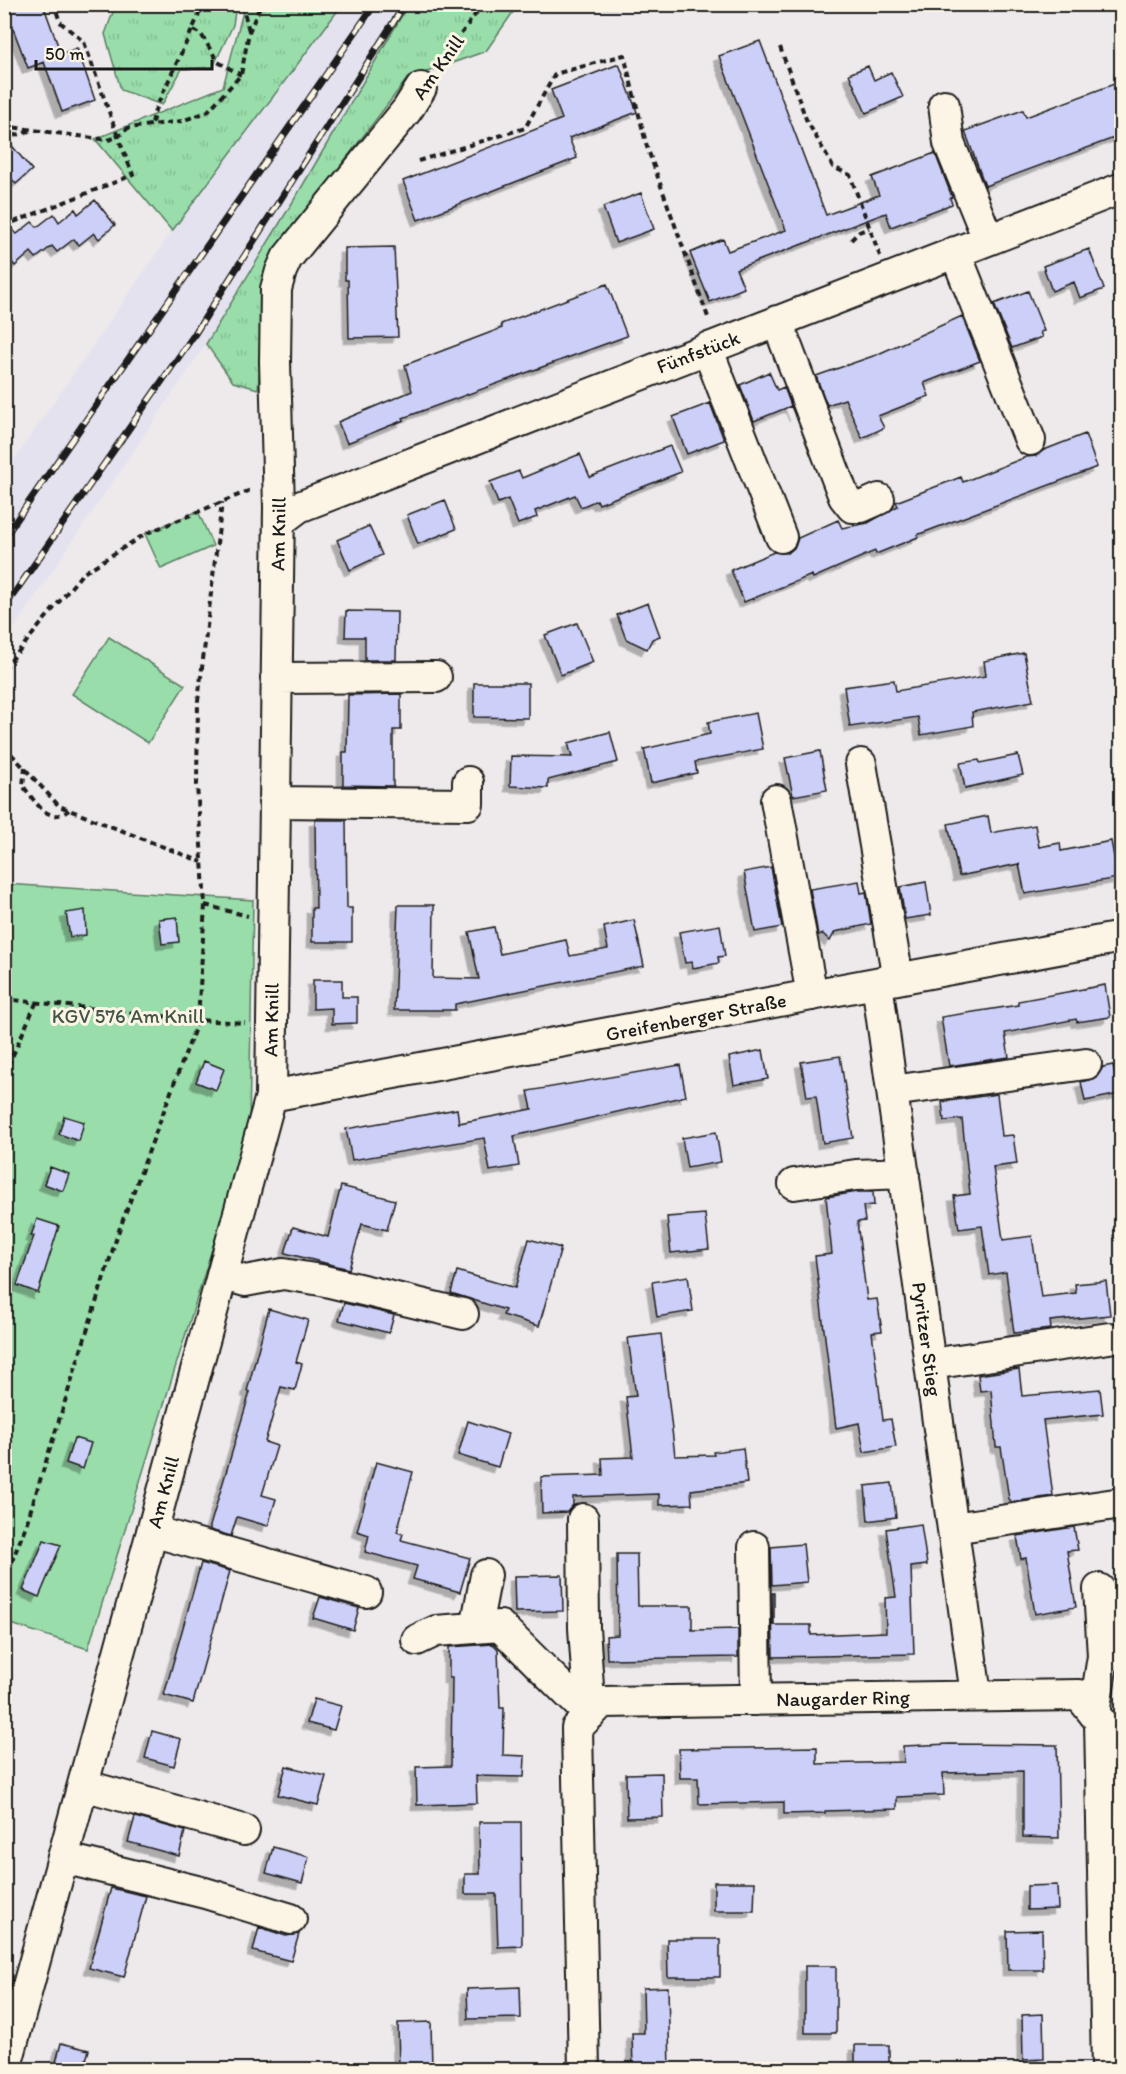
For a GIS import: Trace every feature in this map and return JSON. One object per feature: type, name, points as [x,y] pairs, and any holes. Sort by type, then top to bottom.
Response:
[{"type":"street","name":"Am Knill","points":[[5,2070],[271,1096],[279,522],[274,362],[276,289],[280,271],[287,258],[407,110],[421,88]]},
{"type":"street","points":[[944,105],[949,143],[988,240]]},
{"type":"street","name":"Fünfstück","points":[[279,522],[299,507],[1122,188]]},
{"type":"street","points":[[955,252],[1030,440]]},
{"type":"street","points":[[777,321],[844,497],[852,507],[861,507],[879,499]]},
{"type":"street","points":[[712,346],[781,537]]},
{"type":"street","points":[[276,678],[436,677]]},
{"type":"street","name":"Pyritzer Stieg","points":[[861,764],[887,981],[892,1091],[976,1695]]},
{"type":"street","points":[[274,802],[468,804],[468,782]]},
{"type":"street","points":[[776,800],[812,995]]},
{"type":"street","name":"Greifenberger Straße","points":[[271,1096],[1122,937]]},
{"type":"street","points":[[892,1091],[1086,1064]]},
{"type":"street","points":[[794,1184],[856,1175],[904,1173]]},
{"type":"street","points":[[222,1274],[245,1281],[283,1274],[321,1280],[463,1314]]},
{"type":"street","points":[[931,1365],[1109,1338]]},
{"type":"street","points":[[953,1528],[1122,1503]]},
{"type":"street","points":[[583,1519],[584,1628],[590,1715],[577,1728],[584,2070]]},
{"type":"street","points":[[152,1532],[366,1592]]},
{"type":"street","points":[[754,1547],[756,1700]]},
{"type":"street","points":[[476,1627],[486,1575]]},
{"type":"street","points":[[1099,1589],[1103,1656],[1094,1714],[1100,1721],[1107,2070]]},
{"type":"street","points":[[417,1640],[436,1631],[500,1626],[590,1715]]},
{"type":"street","name":"Naugarder Ring","points":[[590,1715],[602,1702],[976,1695],[1079,1695],[1094,1714]]},
{"type":"street","points":[[84,1779],[183,1796]]},
{"type":"street","points":[[84,1779],[244,1830]]},
{"type":"street","points":[[63,1858],[205,1893],[291,1919]]},
{"type":"path","points":[[4,226],[133,175],[84,42],[60,22],[54,4]]},
{"type":"path","points":[[152,123],[155,110],[192,30],[201,4]]},
{"type":"path","points":[[242,4],[249,32]]},
{"type":"path","points":[[4,126],[108,140],[118,137],[128,128],[152,123],[182,121],[207,112],[241,75],[249,32],[261,4]]},
{"type":"path","name":"Am Knill","points":[[421,88],[483,4]]},
{"type":"path","points":[[192,30],[201,33],[218,62],[241,75]]},
{"type":"path","points":[[780,47],[806,119],[833,167],[849,175],[888,278]]},
{"type":"path","points":[[418,161],[525,128],[555,74],[624,55],[647,147],[712,346]]},
{"type":"path","points":[[4,139],[34,129]]},
{"type":"path","points":[[851,240],[859,232],[869,228]]},
{"type":"path","points":[[4,669],[82,574],[145,534],[260,488],[279,489]]},
{"type":"path","points":[[4,1582],[26,1525],[118,1233],[198,1020],[205,905],[197,785],[198,701],[222,502]]},
{"type":"path","points":[[4,746],[25,766],[59,806],[202,862]]},
{"type":"path","points":[[25,766],[23,786],[46,814],[62,816],[69,810]]},
{"type":"path","points":[[205,905],[273,922]]},
{"type":"path","points":[[4,999],[198,1020],[271,1024]]},
{"type":"path","points":[[4,1075],[37,1001]]},
{"type":"shaded area","points":[[342,5],[408,5],[300,190],[206,344],[5,641],[5,473],[172,231]]},
{"type":"green space","points":[[116,4],[236,5],[233,25],[213,67],[182,69],[162,105],[121,90],[105,34]]},
{"type":"green space","points":[[245,4],[342,5],[172,231],[95,139],[223,87]]},
{"type":"green space","points":[[408,5],[518,5],[486,51],[407,79],[269,259],[258,389],[233,382],[206,344],[300,190]]},
{"type":"green space","points":[[198,511],[213,546],[161,569],[145,534]]},
{"type":"green space","points":[[109,637],[185,685],[148,743],[72,694]]},
{"type":"green space","name":"KGV 576 Am Knill","points":[[5,884],[253,900],[249,1130],[88,1649],[5,1622]]},
{"type":"water","points":[[518,4],[693,5],[514,11]]},
{"type":"building","points":[[43,4],[61,54],[77,48],[95,100],[62,112],[44,62],[28,68],[4,5]]},
{"type":"building","points":[[760,41],[826,215],[879,195],[872,177],[935,153],[952,197],[950,198],[952,204],[891,227],[886,213],[736,269],[744,288],[710,302],[690,253],[723,239],[728,251],[786,230],[719,56]]},
{"type":"building","points":[[619,64],[637,112],[569,138],[577,158],[418,220],[403,181],[562,119],[551,90]]},
{"type":"building","points":[[868,66],[874,80],[891,72],[903,97],[866,113],[849,74]]},
{"type":"building","points":[[1122,81],[1122,135],[985,186],[965,131],[1023,110],[1026,117]]},
{"type":"building","points":[[4,136],[32,170],[16,184],[4,170]]},
{"type":"building","points":[[641,193],[654,229],[616,243],[603,207]]},
{"type":"building","points":[[95,200],[115,225],[99,239],[94,233],[79,245],[74,239],[57,252],[52,246],[36,258],[31,252],[15,266],[4,253],[4,221],[17,234],[32,222],[37,227],[54,214],[59,222],[75,209],[78,214]]},
{"type":"building","points":[[394,247],[398,337],[349,338],[345,248]]},
{"type":"building","points":[[1089,249],[1104,289],[1080,298],[1074,282],[1052,291],[1043,266]]},
{"type":"building","points":[[607,284],[627,336],[403,418],[404,420],[347,443],[338,422],[412,391],[405,365],[502,328],[501,324]]},
{"type":"building","points":[[1028,291],[1044,331],[1040,332],[1042,337],[1012,348],[994,304]]},
{"type":"building","points":[[962,316],[980,361],[924,383],[929,396],[878,416],[884,428],[862,438],[845,399],[827,405],[816,376],[876,355]]},
{"type":"building","points":[[769,372],[777,390],[784,387],[795,416],[791,406],[754,421],[740,385]]},
{"type":"building","points":[[710,403],[724,440],[687,454],[673,417]]},
{"type":"building","points":[[1085,434],[1097,467],[917,535],[918,537],[876,554],[875,551],[813,578],[812,575],[744,602],[731,570],[774,552],[788,553],[795,547],[798,538],[838,520],[842,528],[868,523],[898,506],[896,502],[961,477],[963,482],[1026,457],[1036,456],[1044,450]]},
{"type":"building","points":[[670,446],[681,472],[599,504],[597,500],[581,507],[575,495],[535,511],[537,517],[518,524],[508,499],[498,503],[490,482],[519,471],[522,478],[580,454],[590,477]]},
{"type":"building","points":[[445,500],[456,529],[418,544],[407,515]]},
{"type":"building","points":[[369,526],[382,555],[350,570],[337,540]]},
{"type":"building","points":[[648,603],[660,636],[652,639],[647,649],[626,639],[617,615]]},
{"type":"building","points":[[346,611],[397,612],[396,660],[365,660],[365,637],[345,637]]},
{"type":"building","points":[[577,623],[593,662],[561,675],[545,635]]},
{"type":"building","points":[[1024,653],[1033,701],[972,712],[973,726],[921,735],[918,717],[850,727],[844,687],[894,680],[896,691],[986,676],[984,661]]},
{"type":"building","points":[[474,683],[528,683],[528,718],[474,717]]},
{"type":"building","points":[[401,694],[401,730],[393,730],[393,786],[343,785],[343,752],[347,752],[348,695]]},
{"type":"building","points":[[756,713],[763,749],[695,762],[697,773],[651,783],[644,749],[710,734],[708,722]]},
{"type":"building","points":[[610,732],[618,762],[548,780],[548,788],[510,786],[511,756],[572,757],[568,743]]},
{"type":"building","points":[[820,751],[827,790],[793,796],[785,758]]},
{"type":"building","points":[[1018,755],[1023,775],[965,788],[960,763],[979,760],[980,763]]},
{"type":"building","points":[[988,816],[991,833],[1035,825],[1039,847],[1060,843],[1061,851],[1111,841],[1118,878],[1025,894],[1019,864],[959,876],[948,824]]},
{"type":"building","points":[[315,820],[346,820],[347,908],[352,908],[352,942],[312,942],[312,908],[316,908]]},
{"type":"building","points":[[771,867],[782,927],[755,932],[744,872]]},
{"type":"building","points":[[859,881],[861,893],[866,892],[871,924],[835,932],[830,941],[823,934],[818,935],[810,889]]},
{"type":"building","points":[[926,882],[931,915],[905,919],[900,887]]},
{"type":"building","points":[[398,905],[434,905],[433,978],[479,979],[469,932],[494,927],[500,954],[566,940],[570,956],[608,949],[604,927],[634,920],[644,966],[455,1004],[455,1010],[394,1010]]},
{"type":"building","points":[[85,910],[86,935],[70,937],[66,913]]},
{"type":"building","points":[[177,917],[179,942],[162,944],[159,919]]},
{"type":"building","points":[[720,925],[725,956],[718,957],[719,963],[693,968],[692,962],[685,963],[679,932]]},
{"type":"building","points":[[313,980],[342,980],[342,997],[357,997],[357,1023],[332,1024],[332,1008],[313,1009]]},
{"type":"building","points":[[1105,985],[1110,1017],[1077,1022],[1076,1019],[1005,1033],[1009,1057],[949,1066],[941,1017],[1018,1005],[1018,1001]]},
{"type":"building","points":[[763,1050],[768,1079],[734,1085],[729,1057]]},
{"type":"building","points":[[840,1056],[853,1138],[823,1143],[816,1096],[807,1097],[801,1062]]},
{"type":"building","points":[[204,1061],[224,1069],[216,1090],[196,1082]]},
{"type":"building","points":[[680,1065],[686,1096],[514,1136],[519,1166],[490,1171],[484,1138],[352,1160],[346,1129],[457,1109],[459,1123],[532,1109],[528,1091]]},
{"type":"building","points":[[1113,1065],[1119,1094],[1085,1101],[1081,1082],[1096,1078],[1103,1067]]},
{"type":"building","points":[[997,1094],[1002,1136],[1013,1135],[1017,1164],[993,1167],[1003,1240],[1032,1236],[1041,1297],[1076,1293],[1075,1284],[1106,1281],[1110,1315],[1050,1321],[1051,1329],[1014,1333],[1006,1272],[989,1275],[982,1226],[959,1229],[954,1196],[970,1194],[962,1119],[944,1121],[942,1102]]},
{"type":"building","points":[[64,1116],[84,1122],[79,1141],[59,1134]]},
{"type":"building","points":[[716,1132],[721,1162],[687,1168],[682,1138]]},
{"type":"building","points":[[50,1167],[69,1174],[63,1191],[44,1184]]},
{"type":"building","points":[[341,1186],[395,1200],[387,1230],[362,1224],[349,1269],[285,1253],[293,1227],[328,1237]]},
{"type":"building","points":[[873,1192],[874,1205],[863,1206],[865,1221],[857,1222],[867,1300],[877,1299],[882,1331],[872,1332],[883,1420],[891,1419],[896,1447],[864,1452],[859,1423],[836,1428],[815,1256],[832,1254],[826,1197]]},
{"type":"building","points":[[705,1214],[709,1249],[671,1253],[667,1217]]},
{"type":"building","points":[[37,1219],[59,1226],[38,1293],[17,1285],[34,1236],[31,1236]]},
{"type":"building","points":[[529,1239],[561,1248],[539,1326],[503,1315],[505,1310],[451,1293],[457,1271],[515,1288]]},
{"type":"building","points":[[688,1276],[693,1311],[657,1317],[652,1282]]},
{"type":"building","points":[[344,1303],[394,1315],[389,1333],[339,1320]]},
{"type":"building","points":[[269,1309],[308,1320],[296,1362],[302,1364],[295,1390],[281,1387],[265,1442],[277,1446],[262,1495],[276,1499],[268,1526],[237,1517],[231,1536],[210,1530],[210,1526],[250,1392],[247,1391]]},
{"type":"building","points":[[661,1334],[675,1456],[714,1455],[713,1452],[743,1448],[747,1483],[691,1490],[692,1504],[659,1505],[659,1494],[573,1497],[573,1505],[567,1512],[542,1513],[541,1477],[603,1475],[602,1458],[633,1457],[626,1397],[636,1396],[628,1338]]},
{"type":"building","points":[[1019,1369],[1022,1396],[1100,1389],[1103,1414],[1043,1420],[1053,1496],[1012,1502],[1009,1499],[1001,1447],[996,1447],[991,1390],[980,1391],[978,1375]]},
{"type":"building","points":[[468,1421],[508,1434],[498,1467],[458,1455]]},
{"type":"building","points":[[74,1438],[91,1443],[83,1469],[66,1463]]},
{"type":"building","points":[[376,1462],[413,1472],[397,1532],[403,1534],[401,1540],[470,1558],[460,1592],[413,1579],[417,1566],[365,1552],[369,1535],[357,1531]]},
{"type":"building","points":[[892,1483],[896,1517],[868,1521],[865,1486]]},
{"type":"building","points":[[921,1524],[927,1565],[911,1567],[914,1654],[773,1657],[772,1593],[774,1593],[774,1625],[811,1625],[811,1635],[886,1632],[885,1598],[896,1597],[886,1529]]},
{"type":"building","points":[[1074,1527],[1078,1550],[1067,1551],[1076,1607],[1035,1614],[1026,1558],[1021,1559],[1017,1536]]},
{"type":"building","points":[[44,1540],[61,1545],[39,1597],[23,1590]]},
{"type":"building","points":[[803,1544],[807,1582],[772,1585],[771,1547]]},
{"type":"building","points":[[617,1554],[637,1554],[638,1606],[692,1606],[692,1630],[738,1629],[738,1657],[607,1659],[606,1636],[618,1635]]},
{"type":"building","points":[[201,1563],[230,1571],[193,1703],[164,1695]]},
{"type":"building","points":[[562,1575],[563,1611],[515,1612],[514,1576]]},
{"type":"building","points":[[320,1597],[359,1608],[353,1630],[313,1618]]},
{"type":"building","points":[[493,1644],[498,1649],[500,1708],[504,1708],[503,1755],[525,1756],[524,1777],[476,1776],[477,1803],[417,1805],[416,1767],[451,1766],[452,1678],[449,1678],[449,1647]]},
{"type":"building","points":[[314,1699],[341,1706],[334,1730],[307,1723]]},
{"type":"building","points":[[152,1731],[181,1739],[174,1766],[145,1758]]},
{"type":"building","points":[[1057,1745],[1059,1838],[1023,1837],[1023,1771],[943,1773],[944,1795],[897,1797],[897,1809],[784,1814],[784,1802],[699,1804],[698,1778],[680,1778],[679,1749],[817,1747],[817,1764],[904,1762],[903,1746]]},
{"type":"building","points":[[286,1766],[326,1776],[318,1805],[278,1795]]},
{"type":"building","points":[[662,1773],[663,1817],[627,1818],[626,1774]]},
{"type":"building","points":[[135,1817],[185,1831],[179,1856],[128,1842]]},
{"type":"building","points":[[479,1822],[521,1822],[522,1946],[498,1947],[496,1894],[465,1894],[465,1874],[480,1874]]},
{"type":"building","points":[[273,1847],[309,1857],[302,1883],[266,1873]]},
{"type":"building","points":[[714,1882],[755,1882],[754,1911],[714,1911]]},
{"type":"building","points":[[1057,1885],[1058,1909],[1027,1910],[1027,1886]]},
{"type":"building","points":[[111,1888],[146,1896],[124,1977],[89,1968]]},
{"type":"building","points":[[259,1927],[286,1936],[299,1934],[291,1961],[253,1951]]},
{"type":"building","points":[[1042,1930],[1043,1970],[1008,1970],[1007,1931]]},
{"type":"building","points":[[667,1939],[720,1939],[720,1977],[668,1977]]},
{"type":"building","points":[[805,1966],[836,1966],[836,2033],[805,2033]]},
{"type":"building","points":[[520,1987],[521,2018],[468,2019],[467,1989]]},
{"type":"building","points":[[668,1987],[670,2070],[633,2070],[632,2033],[644,2033],[643,1988]]},
{"type":"building","points":[[1043,2014],[1044,2059],[1023,2060],[1022,2015]]},
{"type":"building","points":[[431,2022],[432,2070],[399,2070],[398,2023]]},
{"type":"building","points":[[61,2043],[89,2050],[83,2070],[54,2070]]},
{"type":"building","points":[[855,2045],[889,2045],[889,2070],[855,2070]]},
{"type":"railway","points":[[4,538],[375,4]]},
{"type":"railway","points":[[4,608],[194,335],[405,4]]}]
